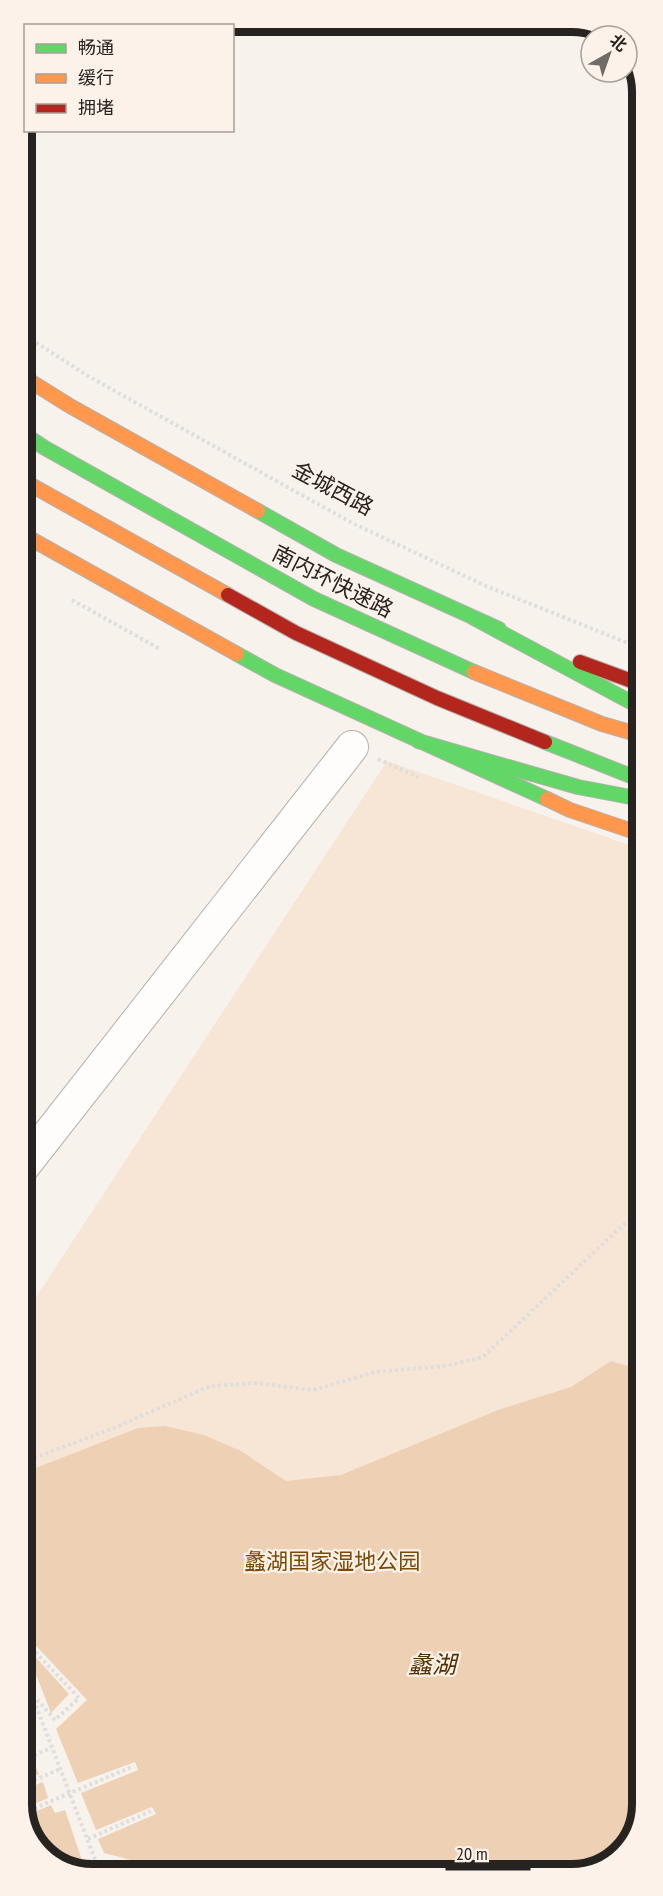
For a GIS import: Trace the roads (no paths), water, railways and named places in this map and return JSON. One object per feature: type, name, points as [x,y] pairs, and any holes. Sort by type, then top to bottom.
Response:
[{"type":"main road","points":[[32,382],[70,406],[336,555],[472,617],[632,682]]},
{"type":"main road","name":"南内环快速路","points":[[32,440],[314,598],[452,663],[602,724],[632,733]]},
{"type":"main road","points":[[32,486],[296,633],[437,698],[632,777]]},
{"type":"main road","points":[[32,540],[275,675],[570,810],[632,831]]},
{"type":"main road","points":[[472,617],[632,703]]},
{"type":"main road","points":[[418,741],[578,787],[632,797]]},
{"type":"street","points":[[32,1156],[352,747]]},
{"type":"water","name":"蠡湖","points":[[611,1361],[632,1367],[632,1804],[628,1824],[611,1850],[598,1858],[579,1864],[88,1864],[69,1860],[52,1850],[44,1841],[36,1827],[32,1812],[32,1469],[138,1428],[165,1426],[204,1435],[241,1451],[286,1481],[341,1475],[498,1410],[571,1387]]},
{"type":"park label","name":"蠡湖国家湿地公园","points":[[332,1561]]}]
